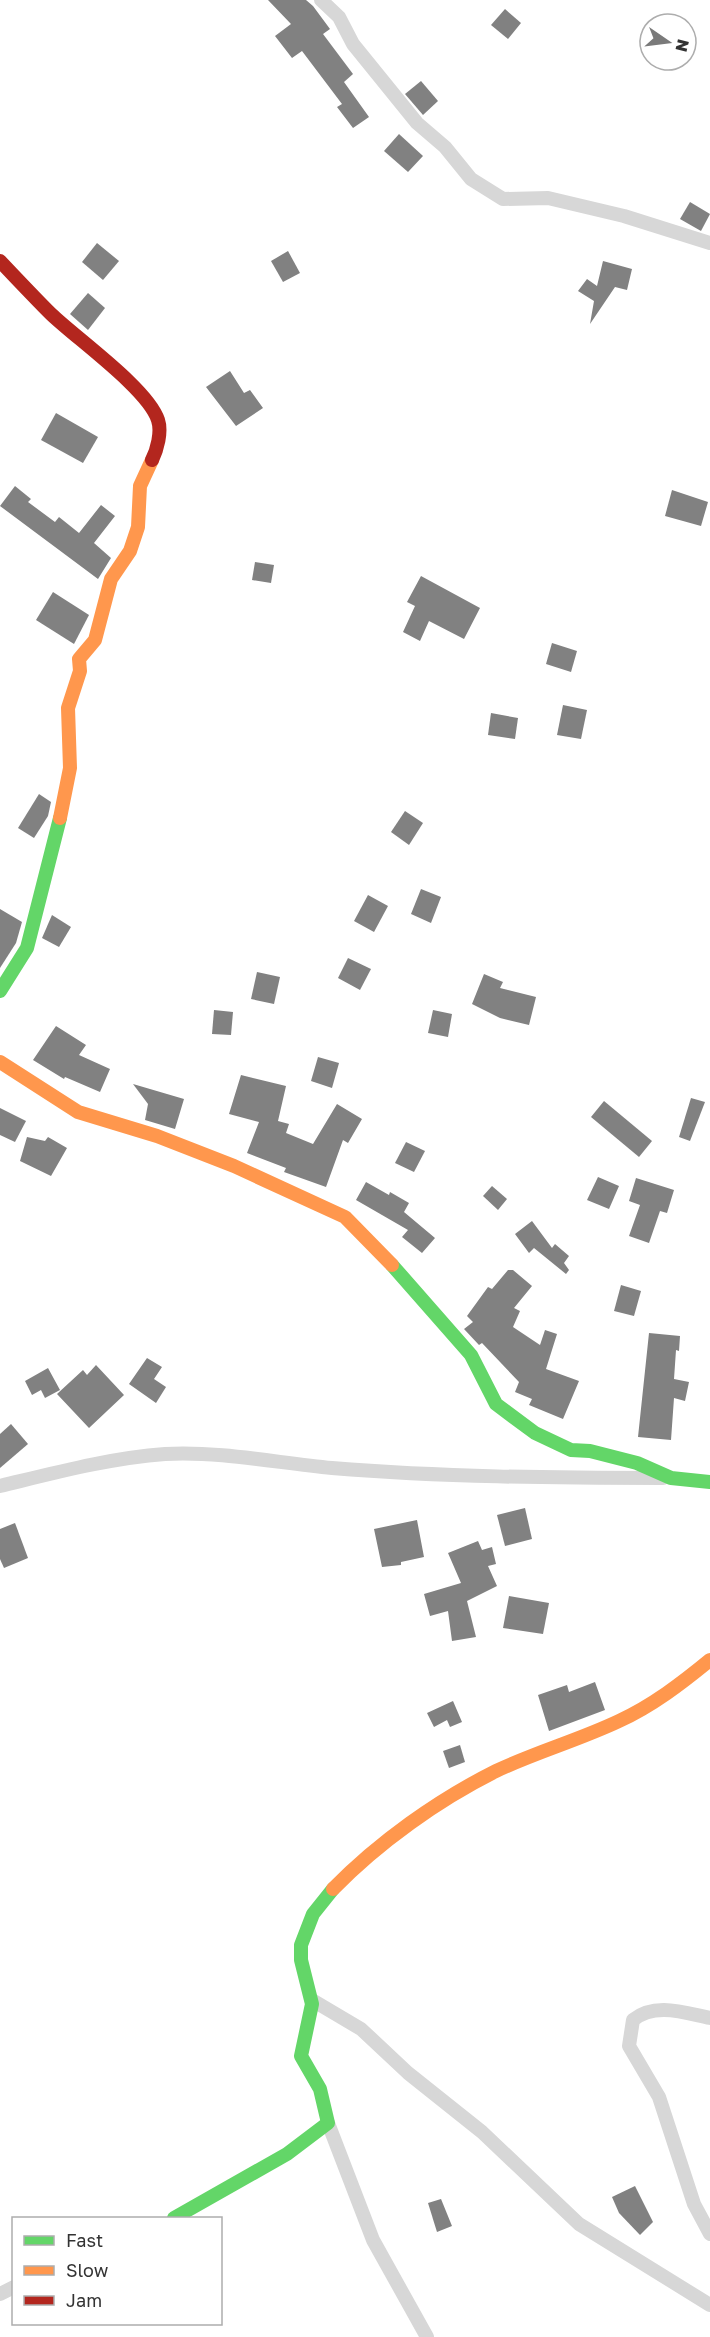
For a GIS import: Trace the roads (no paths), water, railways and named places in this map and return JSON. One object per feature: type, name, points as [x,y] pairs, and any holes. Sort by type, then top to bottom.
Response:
[{"type":"street","points":[[321,0],[339,17],[353,44],[417,123],[445,147],[471,179],[503,199],[548,198],[624,216],[710,243]]},
{"type":"street","points":[[0,261],[52,315],[115,369],[151,406],[159,422],[157,450],[140,486],[138,527],[130,551],[111,579],[95,640],[79,659],[80,671],[68,708],[70,768],[52,858],[27,948],[0,991]]},
{"type":"street","points":[[0,1062],[78,1112],[157,1136],[234,1166],[345,1217],[408,1282],[471,1355],[496,1404],[535,1433],[571,1450],[590,1451],[636,1463],[671,1478]]},
{"type":"street","points":[[0,1486],[104,1464],[168,1454],[213,1455],[332,1468],[518,1478],[671,1478],[710,1482]]},
{"type":"street","points":[[427,2337],[373,2240],[328,2123],[320,2089],[301,2056],[312,2000],[300,1965],[302,1937],[314,1913],[348,1874],[403,1828],[443,1799],[520,1761],[630,1716],[681,1684],[710,1660]]},
{"type":"street","points":[[312,2000],[361,2029],[408,2073],[482,2132],[579,2224],[710,2305]]},
{"type":"street","points":[[710,2018],[667,2010],[646,2011],[633,2020],[628,2040],[632,2052],[659,2097],[694,2204],[710,2234]]},
{"type":"street","points":[[176,2217],[287,2154],[328,2123]]}]
